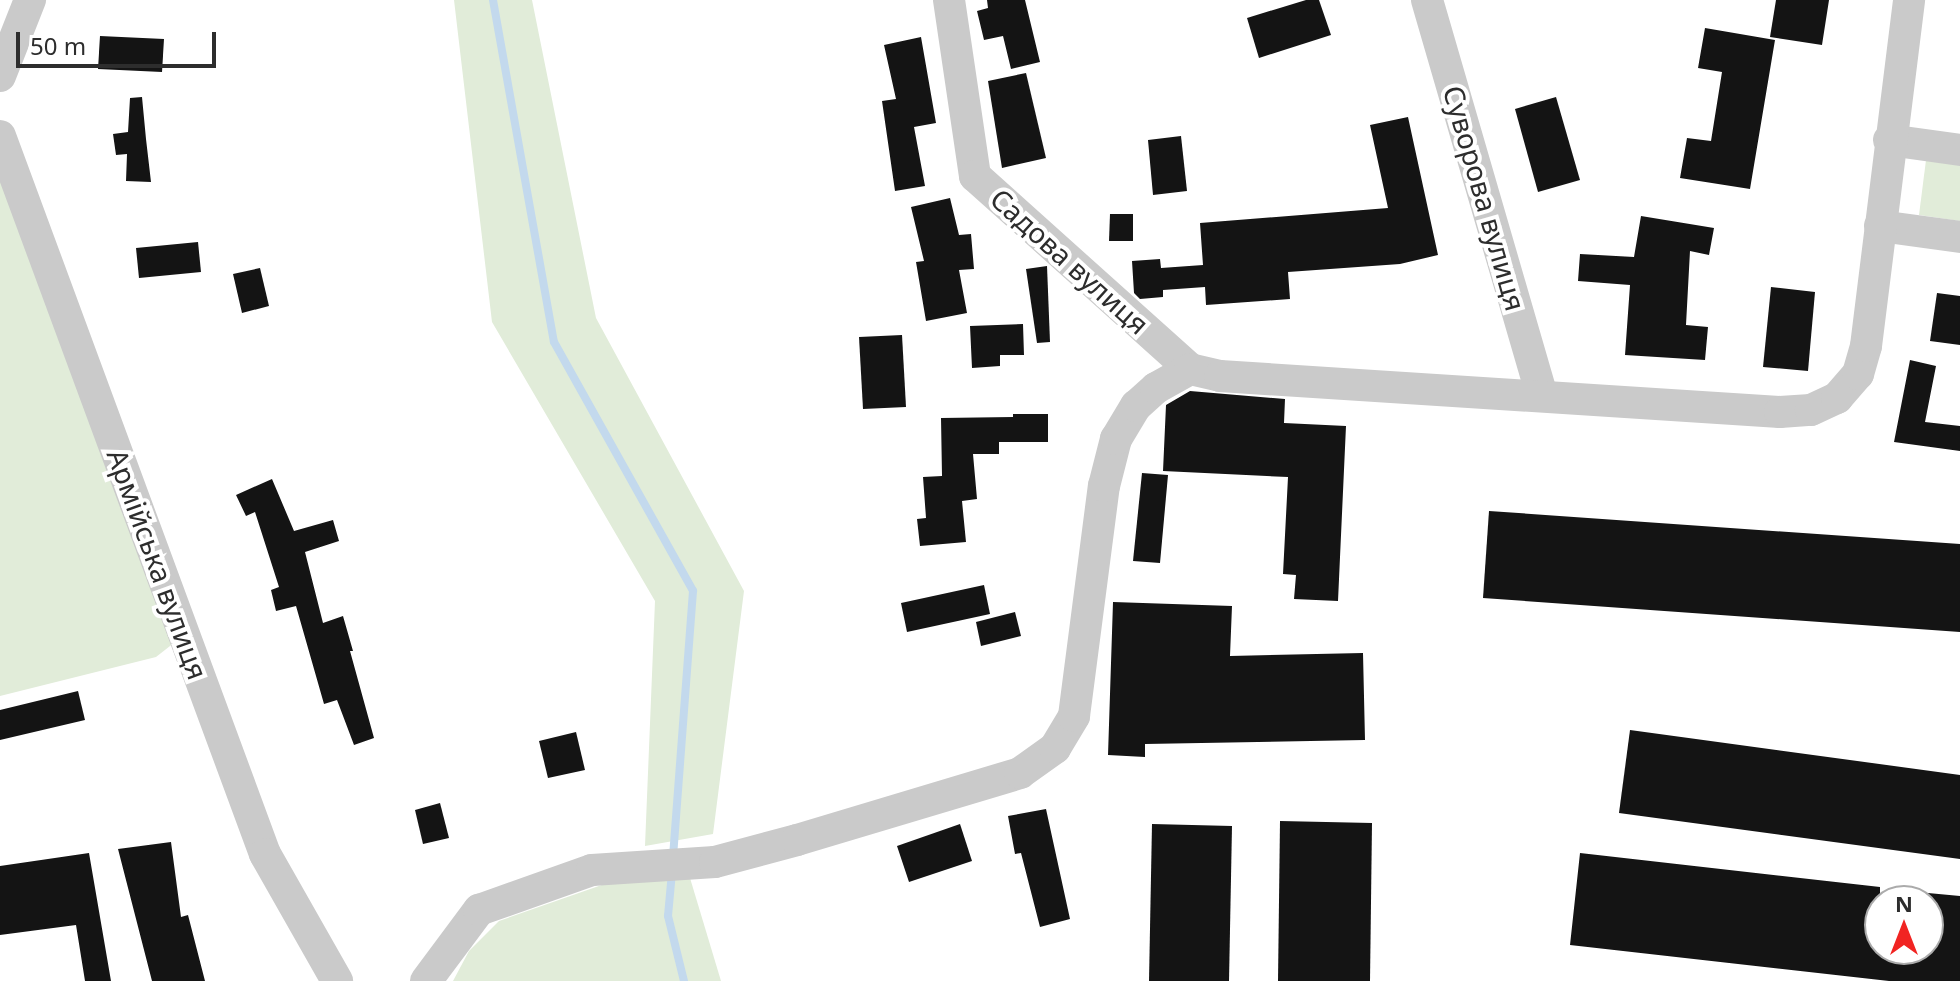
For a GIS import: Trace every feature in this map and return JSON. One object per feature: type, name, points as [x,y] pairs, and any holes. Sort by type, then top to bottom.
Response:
[{"type":"street","points":[[0,76],[30,0]]},
{"type":"street","name":"Садова вулиця","points":[[949,0],[975,176],[1190,369]]},
{"type":"street","name":"Суворова вулиця","points":[[1427,0],[1542,396]]},
{"type":"street","points":[[426,981],[479,910],[592,870],[715,862],[797,840],[1020,773],[1055,748],[1074,716],[1104,486],[1116,439],[1136,406],[1156,388],[1190,369],[1220,376],[1780,412],[1811,410],[1827,405],[1851,384],[1863,361],[1909,0]]},
{"type":"street","name":"Армійська вулиця","points":[[0,136],[265,854],[337,981]]},
{"type":"street","points":[[1889,140],[1960,150]]},
{"type":"street","points":[[1880,226],[1960,237]]},
{"type":"green space","points":[[454,0],[532,0],[596,318],[744,591],[713,834],[645,846],[655,601],[492,322]]},
{"type":"green space","points":[[1926,160],[1960,164],[1960,221],[1919,215]]},
{"type":"green space","points":[[0,163],[179,639],[156,657],[0,696]]},
{"type":"green space","points":[[690,878],[721,981],[453,981],[469,951],[499,921],[616,880]]},
{"type":"building","points":[[987,0],[1025,0],[1040,62],[1011,69],[1003,36],[984,40],[977,11],[988,8]]},
{"type":"building","points":[[1306,0],[1319,0],[1331,35],[1259,58],[1247,18]]},
{"type":"building","points":[[1776,0],[1829,0],[1822,45],[1770,37]]},
{"type":"building","points":[[1705,28],[1775,40],[1750,189],[1680,178],[1687,138],[1711,141],[1722,72],[1698,68]]},
{"type":"building","points":[[100,36],[164,39],[162,72],[98,69]]},
{"type":"building","points":[[921,37],[936,123],[914,127],[925,186],[895,191],[882,101],[896,99],[884,45]]},
{"type":"building","points":[[1026,73],[1046,158],[1002,168],[988,81]]},
{"type":"building","points":[[142,97],[151,182],[126,181],[127,154],[116,155],[113,134],[128,132],[130,98]]},
{"type":"building","points":[[1556,97],[1580,180],[1538,192],[1515,109]]},
{"type":"building","points":[[1408,117],[1438,255],[1400,264],[1288,272],[1290,299],[1206,305],[1205,287],[1163,290],[1163,297],[1140,299],[1134,293],[1132,261],[1160,259],[1161,268],[1203,265],[1200,223],[1388,208],[1370,125]]},
{"type":"building","points":[[1181,136],[1187,191],[1153,195],[1148,140]]},
{"type":"building","points":[[950,198],[959,235],[971,234],[974,269],[959,270],[967,313],[926,321],[916,262],[924,261],[911,207]]},
{"type":"building","points":[[1110,214],[1133,214],[1133,241],[1109,241]]},
{"type":"building","points":[[1641,216],[1714,228],[1709,255],[1690,251],[1686,325],[1708,327],[1705,360],[1625,355],[1630,285],[1578,281],[1580,254],[1634,257]]},
{"type":"building","points":[[198,242],[201,272],[139,278],[136,248]]},
{"type":"building","points":[[1047,266],[1050,342],[1037,343],[1026,269]]},
{"type":"building","points":[[260,268],[269,306],[242,313],[233,274]]},
{"type":"building","points":[[1771,287],[1815,292],[1808,371],[1763,367]]},
{"type":"building","points":[[1937,293],[1960,296],[1960,345],[1930,341]]},
{"type":"building","points":[[1023,324],[1024,355],[1000,355],[1000,366],[972,368],[970,326]]},
{"type":"building","points":[[902,335],[906,407],[863,409],[859,337]]},
{"type":"building","points":[[1910,360],[1936,366],[1925,422],[1960,426],[1960,451],[1894,442]]},
{"type":"building","points":[[1190,391],[1285,399],[1284,423],[1346,426],[1338,601],[1294,599],[1296,575],[1283,574],[1288,477],[1163,471],[1166,405]]},
{"type":"building","points":[[1013,414],[1048,414],[1048,442],[999,442],[999,454],[973,454],[977,499],[962,501],[966,542],[920,546],[917,519],[926,518],[923,477],[942,476],[941,418],[1013,417]]},
{"type":"building","points":[[1142,473],[1168,475],[1160,563],[1133,561]]},
{"type":"building","points":[[272,479],[294,531],[333,520],[339,541],[305,552],[323,623],[343,616],[374,738],[354,745],[337,700],[324,704],[296,606],[276,611],[271,590],[279,587],[255,512],[246,516],[236,495]]},
{"type":"building","points":[[1489,511],[1960,544],[1960,632],[1483,598]]},
{"type":"building","points":[[984,585],[990,614],[907,632],[901,603]]},
{"type":"building","points":[[1113,602],[1232,606],[1230,656],[1363,653],[1365,740],[1145,744],[1145,757],[1108,755]]},
{"type":"building","points":[[1015,612],[1021,636],[981,646],[976,622]]},
{"type":"building","points":[[78,691],[85,720],[0,740],[0,710]]},
{"type":"building","points":[[1630,730],[1960,775],[1960,859],[1619,813]]},
{"type":"building","points":[[576,732],[585,770],[548,778],[539,741]]},
{"type":"building","points":[[440,803],[449,838],[423,844],[415,810]]},
{"type":"building","points":[[1046,809],[1070,919],[1040,927],[1021,853],[1015,854],[1008,816]]},
{"type":"building","points":[[1280,821],[1372,823],[1370,981],[1278,981]]},
{"type":"building","points":[[960,824],[972,861],[909,882],[897,846]]},
{"type":"building","points":[[1152,824],[1232,826],[1229,981],[1149,981]]},
{"type":"building","points":[[171,842],[181,917],[188,915],[205,981],[152,981],[118,849]]},
{"type":"building","points":[[89,853],[111,981],[85,981],[76,925],[0,935],[0,866]]},
{"type":"building","points":[[1580,853],[1864,885],[1864,965],[1944,965],[1944,894],[1960,896],[1960,981],[1889,981],[1570,945]]},
{"type":"waterway","points":[[493,0],[554,342],[693,591],[673,858]]},
{"type":"waterway","points":[[672,872],[668,916],[684,981]]}]
